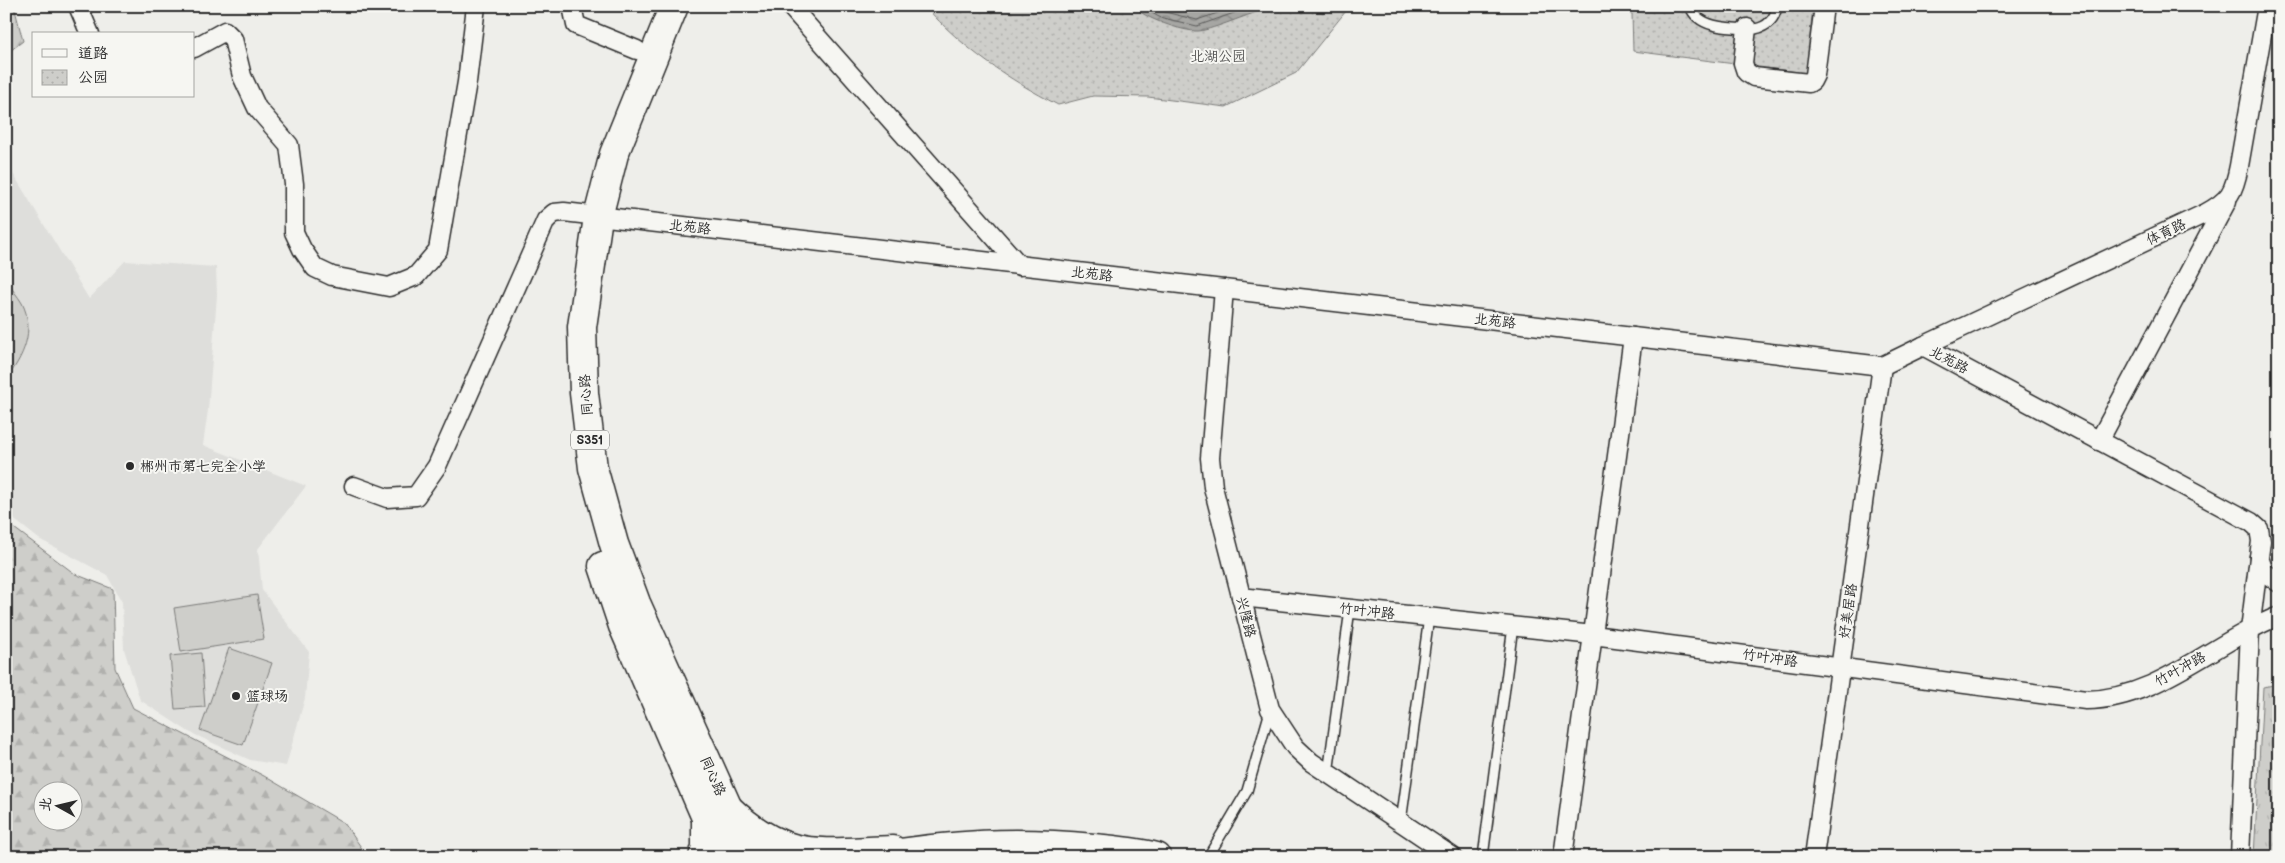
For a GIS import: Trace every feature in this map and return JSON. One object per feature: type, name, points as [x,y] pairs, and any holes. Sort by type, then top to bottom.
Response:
[{"type":"main road","name":"同心路","points":[[655,6],[596,149],[589,216],[582,327],[584,393],[593,468],[614,544],[717,811],[723,857]]},
{"type":"main road","name":"同心路","points":[[589,216],[674,6]]},
{"type":"main road","name":"同心路","points":[[717,811],[750,857]]},
{"type":"main road","points":[[702,857],[717,811],[784,847],[813,852],[922,849],[994,843],[1061,844],[1140,852],[1157,857]]},
{"type":"main road","points":[[875,857],[922,849]]},
{"type":"street","points":[[78,6],[89,32]]},
{"type":"street","points":[[195,47],[225,31],[233,39],[242,76],[256,108],[289,145],[294,184],[294,232],[302,249],[315,268],[332,276],[389,287],[416,276],[438,250],[467,82],[476,6]]},
{"type":"street","points":[[572,6],[576,25],[637,50]]},
{"type":"street","points":[[790,6],[1020,266]]},
{"type":"street","points":[[1747,28],[1743,64],[1746,72],[1754,77],[1809,83],[1812,82],[1815,75],[1824,6]]},
{"type":"street","points":[[2099,441],[2235,184],[2267,6]]},
{"type":"street","name":"体育路","points":[[1923,346],[2206,213],[2229,198]]},
{"type":"street","name":"北苑路","points":[[354,486],[387,498],[416,496],[437,466],[546,220],[554,213],[564,212],[1882,366],[1923,346],[2256,525],[2261,535],[2250,630],[2240,857]]},
{"type":"street","name":"兴隆路","points":[[1224,289],[1211,473],[1270,709],[1295,747],[1328,774],[1453,857]]},
{"type":"street","points":[[1564,857],[1633,337]]},
{"type":"street","name":"好美居路","points":[[1814,857],[1882,366]]},
{"type":"street","points":[[2259,556],[2261,568],[2279,583]]},
{"type":"street","name":"竹叶冲路","points":[[1241,597],[1593,635],[2072,698],[2100,700],[2132,694],[2149,687],[2250,630],[2279,616]]},
{"type":"lane","points":[[1690,6],[1694,15],[1702,22],[1747,28],[1761,28],[1766,25],[1775,16],[1777,6]]},
{"type":"lane","points":[[1328,774],[1350,609]]},
{"type":"lane","points":[[1401,822],[1429,617]]},
{"type":"lane","points":[[1482,857],[1513,626]]},
{"type":"lane","points":[[1208,857],[1246,791],[1270,709]]},
{"type":"shaded area","name":"郴州市第七完全小学","points":[[6,162],[89,299],[125,261],[216,267],[217,295],[208,410],[203,445],[306,486],[258,549],[262,590],[309,652],[305,698],[286,766],[250,760],[189,732],[140,700],[124,649],[122,602],[107,575],[39,539],[6,513]]},
{"type":"green space","points":[[6,6],[14,6],[23,41],[6,54]]},
{"type":"green space","name":"北湖公园","points":[[925,6],[1350,6],[1296,73],[1226,107],[1148,97],[1093,96],[1058,105],[1021,85],[987,62],[955,36]]},
{"type":"green space","points":[[1621,6],[1813,6],[1806,73],[1633,51],[1632,14]]},
{"type":"green space","points":[[6,281],[22,303],[28,323],[28,333],[18,362],[6,379],[6,349],[10,333],[6,316]]},
{"type":"green space","points":[[6,522],[75,574],[113,589],[115,668],[133,708],[264,776],[344,823],[368,857],[6,857]]},
{"type":"green space","points":[[257,595],[264,639],[181,652],[174,608]]},
{"type":"green space","name":"篮球场","points":[[229,648],[272,663],[243,745],[200,730]]},
{"type":"green space","name":"篮球场","points":[[201,653],[205,707],[175,709],[170,656]]},
{"type":"green space","points":[[2279,684],[2279,857],[2254,857],[2263,687]]},
{"type":"water","points":[[1134,6],[1261,6],[1257,12],[1218,26],[1192,31],[1154,19],[1138,11]]},
{"type":"place","name":"郴州市第七完全小学","points":[[130,466]]},
{"type":"place","name":"篮球场","points":[[236,696]]}]
